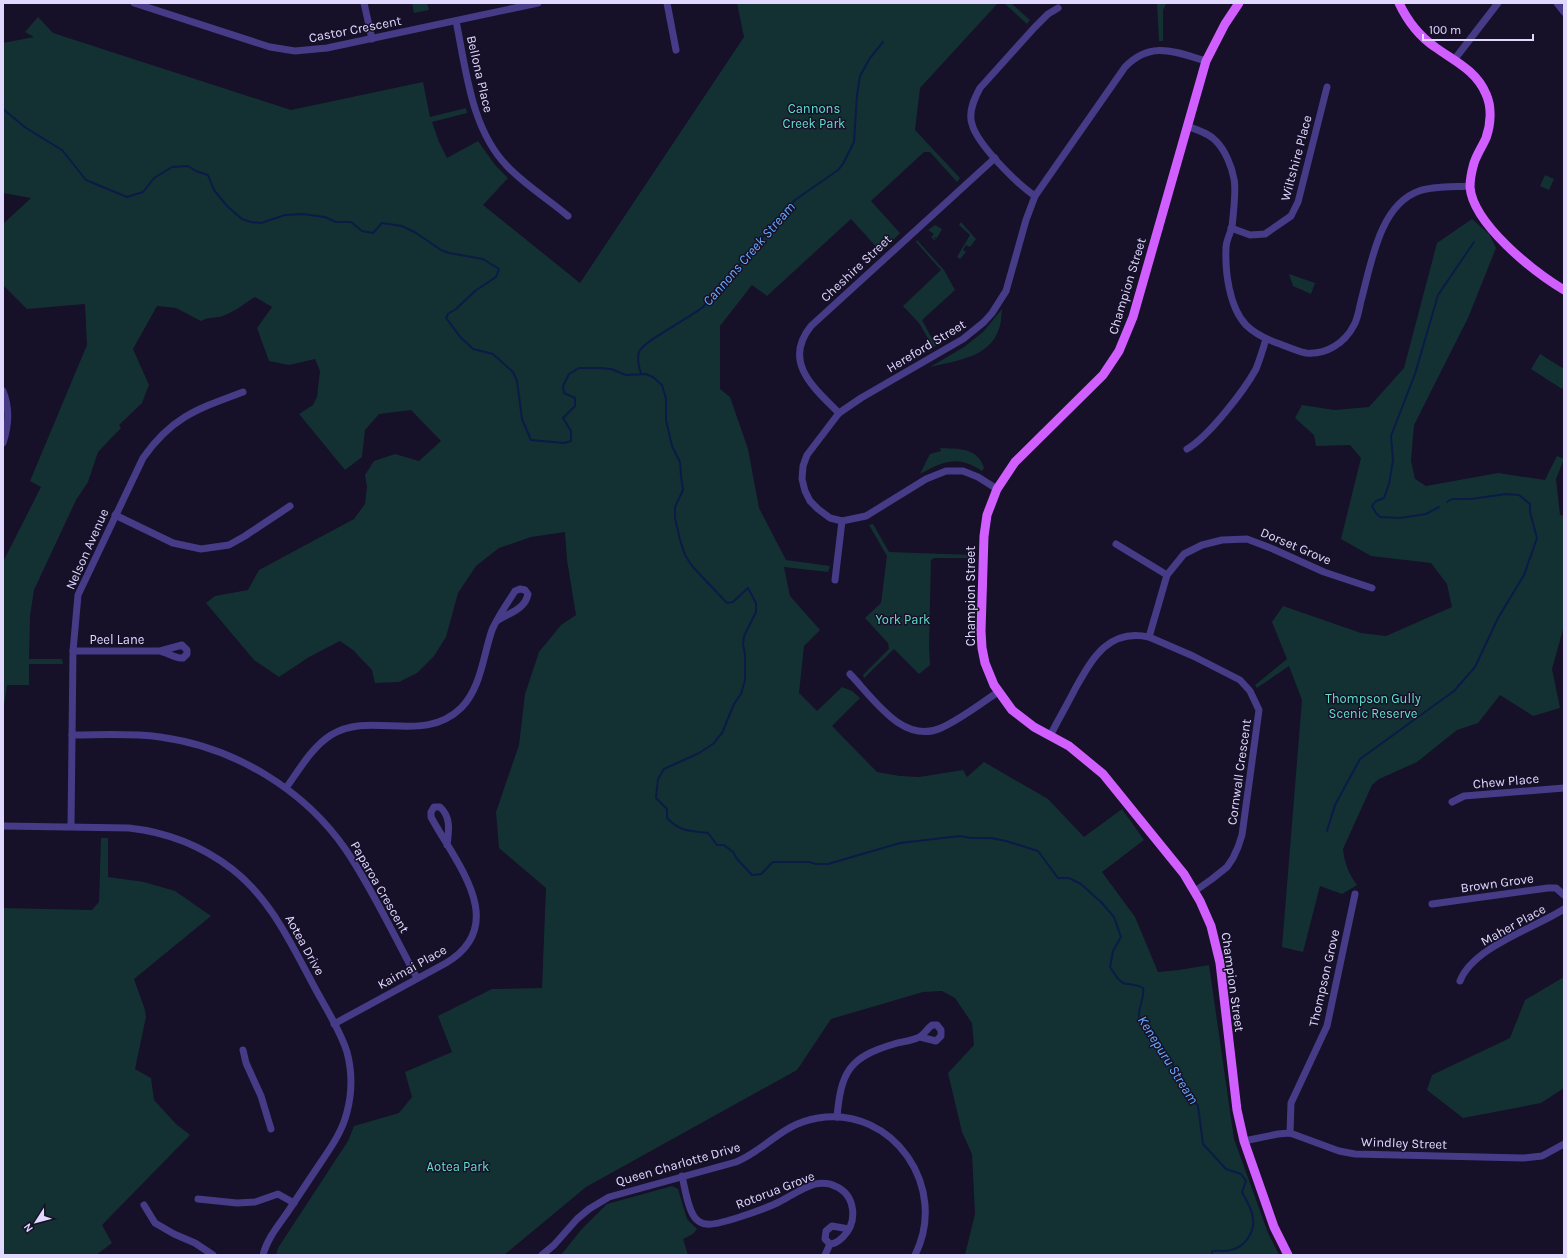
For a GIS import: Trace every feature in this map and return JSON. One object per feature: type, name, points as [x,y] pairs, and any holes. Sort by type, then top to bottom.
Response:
[{"type":"main road","name":"Champion Street","points":[[1239,3],[1225,24],[1206,60],[1133,317],[1119,351],[1111,364],[1093,385],[1015,462],[997,489],[987,515],[984,536],[981,631],[984,656],[991,678],[998,692],[1012,710],[1022,719],[1070,746],[1103,774],[1184,874],[1195,891],[1211,926],[1216,942],[1220,963],[1237,1110],[1244,1141],[1274,1227],[1288,1255]]},
{"type":"main road","points":[[1399,3],[1412,25],[1420,34],[1434,47],[1468,69],[1480,82],[1486,94],[1489,108],[1488,130],[1474,164],[1470,186],[1479,214],[1486,224],[1536,271],[1564,290]]},
{"type":"street","name":"Castor Crescent","points":[[134,3],[270,47],[295,51],[317,50],[372,39],[516,5],[538,3]]},
{"type":"street","points":[[364,3],[372,39]]},
{"type":"street","points":[[667,3],[676,50]]},
{"type":"street","points":[[1454,60],[1498,3]]},
{"type":"street","points":[[1558,3],[1564,12]]},
{"type":"street","points":[[1035,196],[1016,180],[995,158],[979,138],[971,124],[972,110],[974,99],[980,88],[1034,28],[1048,14],[1058,8]]},
{"type":"street","name":"Bellona Place","points":[[456,20],[474,106],[484,133],[490,144],[515,174],[568,216]]},
{"type":"street","name":"Hereford Street","points":[[842,521],[830,518],[810,501],[805,491],[802,479],[803,466],[807,455],[839,413],[861,398],[963,339],[984,322],[992,313],[1006,291],[1026,220],[1035,196],[1125,67],[1131,61],[1144,53],[1159,50],[1170,50],[1206,60]]},
{"type":"street","name":"Wiltshire Place","points":[[1231,228],[1250,235],[1265,234],[1291,216],[1298,202],[1327,87]]},
{"type":"street","points":[[1187,126],[1208,135],[1217,142],[1228,160],[1235,180],[1231,228],[1226,246],[1227,273],[1234,306],[1245,324],[1266,339],[1300,352],[1316,354],[1334,347],[1346,337],[1355,324],[1377,245],[1388,218],[1394,208],[1406,198],[1420,190],[1451,186],[1470,186]]},
{"type":"street","name":"Cheshire Street","points":[[839,413],[811,386],[802,371],[799,351],[804,334],[995,158]]},
{"type":"street","points":[[1187,449],[1196,444],[1243,389],[1256,368],[1266,339]]},
{"type":"street","points":[[3,391],[8,406],[8,429],[3,443]]},
{"type":"street","name":"Nelson Avenue","points":[[71,826],[73,651],[78,595],[143,458],[155,442],[167,429],[204,406],[243,392]]},
{"type":"street","points":[[836,580],[842,521],[866,516],[926,480],[946,471],[963,471],[978,477],[997,489]]},
{"type":"street","points":[[115,515],[173,544],[201,549],[229,545],[290,506]]},
{"type":"street","name":"Dorset Grove","points":[[1148,637],[1167,575],[1184,554],[1202,545],[1222,540],[1247,539],[1324,572],[1372,588]]},
{"type":"street","points":[[1116,544],[1167,575]]},
{"type":"street","points":[[286,788],[320,743],[340,730],[365,725],[417,727],[429,725],[441,721],[461,708],[473,690],[497,621],[515,591],[520,589],[525,590],[528,594],[527,600],[520,608],[497,621]]},
{"type":"street","name":"Cornwall Crescent","points":[[1050,736],[1088,665],[1098,652],[1109,643],[1122,637],[1137,635],[1148,637],[1219,669],[1240,680],[1250,690],[1260,710],[1242,835],[1234,858],[1227,867],[1195,891]]},
{"type":"street","name":"Peel Lane","points":[[73,651],[160,651]]},
{"type":"street","points":[[850,674],[892,718],[906,728],[920,731],[942,728],[998,692]]},
{"type":"street","name":"Paparoa Crescent","points":[[72,735],[138,735],[160,737],[185,742],[219,751],[256,769],[286,788],[321,819],[346,850],[360,872],[417,978]]},
{"type":"street","name":"Chew Place","points":[[1452,802],[1464,796],[1564,788]]},
{"type":"street","name":"Kaimai Place","points":[[334,1024],[446,963],[461,952],[472,937],[477,911],[475,898],[471,887],[431,818],[431,812],[434,808],[440,807],[449,820],[450,830],[447,845]]},
{"type":"street","name":"Aotea Drive","points":[[3,826],[129,828],[168,836],[196,847],[232,870],[253,889],[274,915],[334,1024],[347,1052],[350,1069],[351,1092],[344,1123],[339,1133],[294,1203],[271,1235],[263,1255]]},
{"type":"street","name":"Brown Grove","points":[[1432,904],[1548,888],[1556,888],[1564,895]]},
{"type":"street","name":"Thompson Grove","points":[[1290,1133],[1291,1103],[1327,1026],[1355,894]]},
{"type":"street","name":"Maher Place","points":[[1460,981],[1462,974],[1470,965],[1499,943],[1564,909]]},
{"type":"street","points":[[837,1117],[841,1086],[848,1072],[856,1062],[872,1050],[920,1037]]},
{"type":"street","points":[[243,1050],[246,1063],[261,1096],[271,1129]]},
{"type":"street","name":"Queen Charlotte Drive","points":[[542,1255],[554,1245],[577,1220],[600,1202],[620,1194],[743,1159],[779,1134],[798,1124],[820,1118],[837,1117],[861,1122],[885,1134],[896,1143],[914,1167],[922,1185],[926,1208],[924,1229],[915,1255]]},
{"type":"street","name":"Windley Street","points":[[1244,1141],[1290,1133],[1339,1151],[1355,1154],[1523,1158],[1542,1156],[1564,1144]]},
{"type":"street","name":"Rotorua Grove","points":[[682,1176],[693,1215],[697,1221],[707,1224],[716,1224],[762,1210],[809,1186],[822,1183],[835,1186],[844,1192],[848,1197],[853,1209],[849,1229]]},
{"type":"street","points":[[198,1199],[237,1203],[255,1202],[278,1194],[294,1203]]},
{"type":"street","points":[[144,1205],[154,1223],[195,1243],[213,1255]]},
{"type":"street","points":[[824,1255],[830,1244],[839,1240],[849,1229],[837,1226],[829,1228],[824,1235],[825,1239],[830,1244]]},
{"type":"green space","points":[[412,3],[427,3],[429,10],[414,13]]},
{"type":"green space","points":[[737,3],[998,3],[920,88],[915,130],[960,178],[957,182],[930,152],[924,152],[871,201],[900,233],[881,252],[851,219],[767,296],[752,285],[720,326],[720,389],[730,397],[748,449],[759,508],[786,560],[830,566],[828,572],[784,567],[790,596],[820,630],[804,646],[799,693],[817,711],[842,687],[852,691],[860,698],[832,726],[877,772],[900,776],[919,777],[963,770],[967,777],[984,762],[1048,799],[1084,837],[1122,809],[1144,840],[1102,872],[1135,917],[1158,972],[1209,965],[1234,1139],[1268,1233],[1279,1255],[965,1255],[975,1214],[972,1154],[962,1132],[948,1073],[974,1045],[972,1023],[955,998],[942,991],[923,992],[831,1019],[797,1070],[586,1187],[504,1255],[276,1255],[278,1248],[348,1141],[354,1126],[399,1113],[412,1097],[405,1072],[452,1052],[438,1016],[492,989],[542,988],[546,888],[499,848],[496,812],[519,745],[525,694],[539,652],[561,625],[576,615],[567,560],[565,532],[531,537],[499,548],[476,566],[458,593],[446,637],[434,656],[417,673],[399,682],[375,683],[372,670],[353,650],[340,641],[309,657],[279,677],[254,660],[206,603],[215,596],[248,590],[259,570],[354,519],[365,504],[367,487],[365,475],[374,461],[395,454],[419,461],[441,441],[411,410],[379,414],[365,430],[362,457],[345,470],[299,414],[313,405],[317,397],[320,371],[315,359],[289,365],[269,361],[257,328],[272,307],[255,297],[229,313],[201,321],[176,308],[157,306],[133,349],[149,385],[142,403],[119,425],[121,428],[98,452],[88,482],[76,500],[34,590],[30,616],[29,659],[62,659],[63,664],[29,664],[29,685],[7,685],[3,712],[3,562],[41,487],[30,481],[87,345],[85,304],[27,309],[3,285],[3,224],[31,198],[3,193],[3,43],[34,37],[25,32],[38,17],[53,33],[291,110],[423,82],[430,117],[466,108],[467,113],[432,122],[439,142],[447,158],[478,141],[495,165],[508,178],[483,205],[580,283],[744,37]]},
{"type":"green space","points":[[1004,3],[1011,3],[1030,20],[1027,24]]},
{"type":"green space","points":[[1157,3],[1166,4],[1163,10],[1163,41],[1159,41]]},
{"type":"green space","points":[[1545,175],[1554,179],[1549,190],[1540,186]]},
{"type":"green space","name":"Thompson Gully Scenic Reserve","points":[[1472,219],[1489,234],[1496,248],[1468,318],[1414,425],[1411,461],[1415,479],[1426,486],[1498,473],[1545,480],[1557,456],[1564,459],[1556,479],[1560,515],[1564,516],[1564,626],[1552,669],[1560,708],[1533,716],[1500,695],[1478,723],[1457,730],[1417,762],[1379,779],[1372,785],[1343,849],[1347,868],[1357,885],[1342,894],[1320,886],[1303,952],[1282,947],[1302,700],[1289,666],[1257,688],[1255,685],[1287,659],[1272,622],[1283,606],[1361,633],[1386,636],[1452,607],[1447,584],[1431,563],[1371,556],[1341,539],[1361,458],[1350,445],[1316,446],[1314,435],[1295,418],[1302,405],[1334,410],[1369,407],[1404,368],[1437,243]]},
{"type":"green space","points":[[961,222],[976,239],[970,247],[966,245],[963,250],[966,252],[960,259],[957,257],[970,235],[959,225]]},
{"type":"green space","points":[[935,225],[942,229],[937,238],[933,237],[936,239],[934,240],[931,237],[934,234],[928,230]]},
{"type":"green space","points":[[917,240],[944,270],[955,290],[922,320],[936,346],[933,347],[919,323],[903,306],[941,270],[916,242]]},
{"type":"green space","points":[[1289,274],[1315,283],[1311,294],[1293,286]]},
{"type":"green space","points":[[1002,309],[1001,321],[997,333],[984,350],[964,359],[930,367],[964,347],[983,332]]},
{"type":"green space","points":[[1540,354],[1564,369],[1564,386],[1562,389],[1531,369]]},
{"type":"green space","points":[[940,448],[966,450],[977,456],[984,468],[982,471],[958,461],[944,463],[920,474],[930,454],[941,451]]},
{"type":"green space","name":"York Park","points":[[873,524],[889,552],[973,555],[972,558],[934,558],[931,560],[930,665],[919,674],[894,649],[864,678],[863,675],[889,649],[888,643],[865,618],[881,603],[887,556],[869,525]]},
{"type":"green space","points":[[101,838],[108,838],[108,877],[144,882],[175,891],[211,916],[134,979],[146,1017],[135,1069],[151,1078],[154,1100],[176,1124],[190,1135],[102,1225],[112,1243],[96,1255],[3,1255],[3,908],[92,910],[99,902]]},
{"type":"green space","points":[[1564,977],[1564,1088],[1541,1103],[1463,1118],[1427,1090],[1432,1075],[1510,1038],[1525,1000]]},
{"type":"green space","points":[[672,1186],[678,1189],[687,1219],[697,1229],[693,1234],[683,1239],[688,1255],[561,1255],[581,1230],[607,1204]]},
{"type":"waterway","name":"Cannons Creek Stream","points":[[641,373],[638,357],[642,348],[657,336],[703,307],[795,200],[838,170],[843,164],[854,142],[857,95],[860,76],[870,58],[883,42]]},
{"type":"waterway","name":"Kenepuru Stream","points":[[3,109],[26,128],[62,150],[86,180],[127,197],[143,192],[154,178],[172,167],[188,166],[196,171],[208,175],[214,190],[227,206],[242,219],[251,222],[261,223],[285,215],[303,214],[325,217],[336,222],[351,222],[362,231],[373,233],[382,223],[402,226],[416,233],[441,250],[449,253],[483,259],[499,269],[496,277],[475,291],[456,309],[448,314],[446,318],[461,338],[473,349],[493,354],[513,372],[517,381],[522,419],[531,440],[564,443],[571,441],[571,431],[563,418],[575,406],[575,398],[564,393],[563,386],[569,374],[579,368],[611,369],[626,375],[646,374],[653,377],[662,385],[666,399],[666,420],[672,446],[680,462],[683,490],[675,507],[675,518],[685,555],[692,566],[727,603],[733,602],[748,588],[756,603],[756,612],[744,636],[745,680],[741,694],[734,704],[722,733],[713,744],[699,753],[664,769],[658,779],[656,798],[667,809],[667,818],[682,829],[708,833],[717,845],[724,845],[733,852],[737,859],[752,875],[761,874],[773,862],[809,862],[816,864],[828,864],[900,843],[960,836],[971,838],[991,838],[1038,851],[1058,878],[1069,878],[1081,884],[1102,903],[1114,917],[1121,937],[1113,951],[1110,967],[1118,978],[1125,984],[1143,988],[1139,1017],[1153,1031],[1188,1092],[1198,1106],[1203,1144],[1226,1169],[1241,1174],[1246,1181],[1242,1192],[1249,1205],[1252,1215],[1253,1223],[1251,1233],[1241,1246],[1226,1251],[1212,1251],[1212,1255]]},
{"type":"waterway","points":[[1439,507],[1426,514],[1400,518],[1380,517],[1372,506],[1376,501],[1384,498],[1389,484],[1393,460],[1391,436],[1415,374],[1438,295],[1474,242]]},
{"type":"waterway","points":[[1327,831],[1335,805],[1360,759],[1454,691],[1475,667],[1498,618],[1524,575],[1537,538],[1530,512],[1530,504],[1519,495],[1506,494],[1471,499],[1452,499],[1447,502]]},
{"type":"park label","name":"Cannons Creek Park","points":[[814,116]]},
{"type":"park label","name":"Aotea Park","points":[[458,1166]]}]
